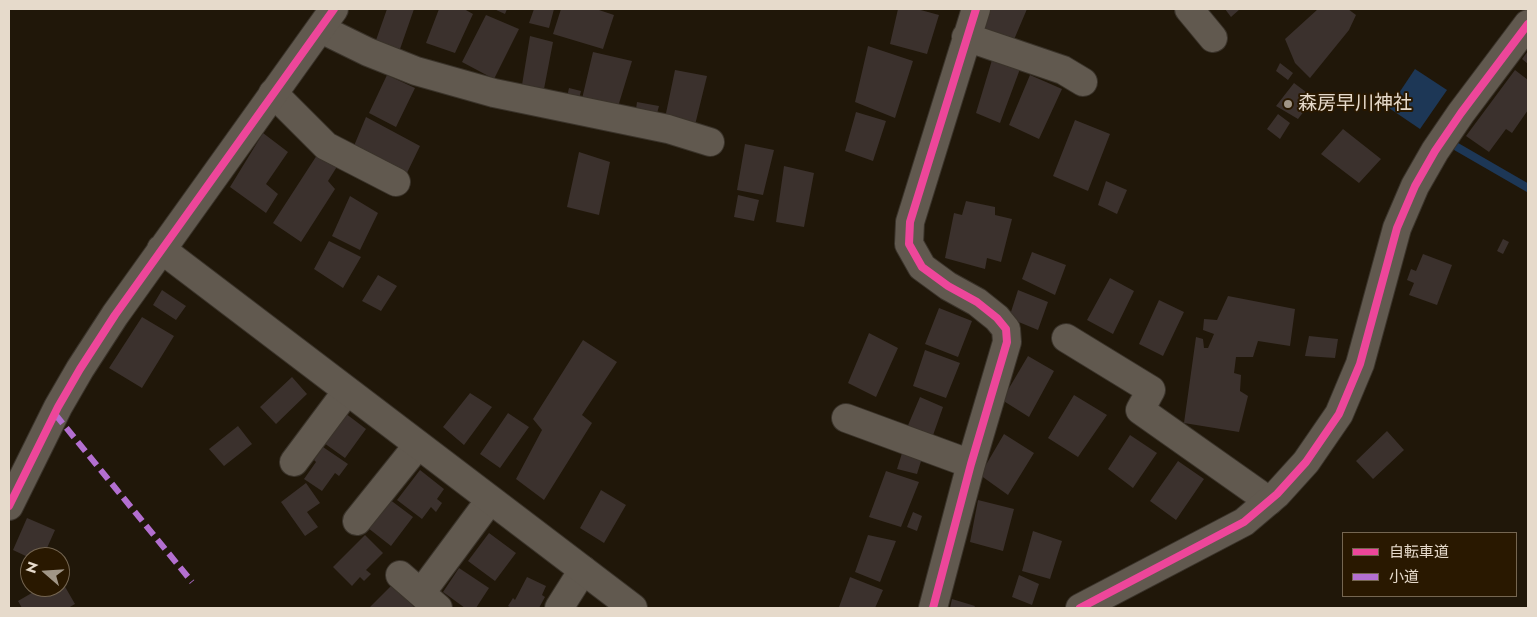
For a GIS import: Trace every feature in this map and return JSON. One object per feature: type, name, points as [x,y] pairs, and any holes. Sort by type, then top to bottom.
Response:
[{"type":"street","points":[[933,608],[971,464],[1007,342],[1006,329],[997,318],[977,302],[948,286],[922,267],[909,244],[910,222],[976,9]]},
{"type":"street","points":[[1189,9],[1214,38]]},
{"type":"street","points":[[9,506],[25,471],[80,369],[161,249],[327,19],[368,52],[416,71],[494,93],[668,130],[710,142]]},
{"type":"street","points":[[1080,608],[1244,522],[1269,502],[1306,462],[1339,414],[1360,364],[1397,228],[1415,186],[1461,112],[1528,24]]},
{"type":"street","points":[[966,37],[1064,70],[1083,82]]},
{"type":"street","points":[[273,93],[326,146],[396,182]]},
{"type":"street","points":[[161,249],[633,608]]},
{"type":"street","points":[[1066,338],[1151,390],[1140,410],[1269,502]]},
{"type":"street","points":[[294,462],[347,391]]},
{"type":"street","points":[[846,418],[971,464]]},
{"type":"street","points":[[357,521],[418,445]]},
{"type":"street","points":[[400,576],[430,601],[490,500]]},
{"type":"street","points":[[559,608],[583,570]]},
{"type":"water","points":[[1415,69],[1447,90],[1420,129],[1389,108]]},
{"type":"building","points":[[387,9],[414,9],[399,52],[375,43]]},
{"type":"building","points":[[439,9],[464,9],[473,14],[455,53],[426,43]]},
{"type":"building","points":[[494,9],[507,9],[505,14]]},
{"type":"building","points":[[534,9],[554,9],[549,28],[529,23]]},
{"type":"building","points":[[561,9],[596,9],[614,15],[603,49],[553,34]]},
{"type":"building","points":[[898,9],[917,9],[939,15],[927,54],[890,44]]},
{"type":"building","points":[[987,9],[1027,9],[1013,42],[979,30]]},
{"type":"building","points":[[1225,9],[1240,9],[1231,17]]},
{"type":"building","points":[[1318,9],[1348,9],[1356,15],[1349,30],[1310,78],[1295,63],[1285,39]]},
{"type":"building","points":[[486,15],[519,29],[494,79],[462,62]]},
{"type":"building","points":[[530,36],[553,42],[544,89],[522,85]]},
{"type":"building","points":[[868,46],[913,61],[895,118],[855,102]]},
{"type":"building","points":[[1528,51],[1528,64],[1522,59]]},
{"type":"building","points":[[593,52],[632,61],[617,110],[581,103]]},
{"type":"building","points":[[992,60],[1020,69],[1000,123],[976,113]]},
{"type":"building","points":[[1280,63],[1293,73],[1288,80],[1276,71]]},
{"type":"building","points":[[675,70],[707,76],[695,125],[665,118]]},
{"type":"building","points":[[1515,70],[1528,80],[1528,110],[1512,133],[1506,129],[1489,152],[1466,136]]},
{"type":"building","points":[[387,75],[415,88],[396,127],[369,113]]},
{"type":"building","points":[[1030,75],[1062,89],[1039,139],[1009,125]]},
{"type":"building","points":[[1294,83],[1314,98],[1298,119],[1276,106]]},
{"type":"building","points":[[569,88],[581,91],[578,103],[566,101]]},
{"type":"building","points":[[637,102],[659,106],[655,121],[635,116]]},
{"type":"building","points":[[856,112],[886,121],[873,161],[845,151]]},
{"type":"building","points":[[1278,114],[1290,123],[1280,139],[1267,129]]},
{"type":"building","points":[[366,117],[420,146],[405,177],[351,153]]},
{"type":"building","points":[[1075,120],[1110,134],[1088,191],[1053,176]]},
{"type":"building","points":[[1343,129],[1381,159],[1359,183],[1321,154]]},
{"type":"building","points":[[263,133],[288,152],[266,184],[278,194],[266,213],[230,187]]},
{"type":"building","points":[[745,144],[774,150],[763,195],[737,190]]},
{"type":"building","points":[[319,152],[338,165],[328,181],[335,189],[301,242],[273,223]]},
{"type":"building","points":[[579,152],[610,162],[599,215],[567,207]]},
{"type":"building","points":[[784,166],[814,173],[804,227],[776,222]]},
{"type":"building","points":[[1106,181],[1127,190],[1117,214],[1098,205]]},
{"type":"building","points":[[738,195],[759,200],[754,221],[734,217]]},
{"type":"building","points":[[350,196],[378,213],[360,250],[332,236]]},
{"type":"building","points":[[966,201],[995,207],[995,215],[1012,219],[1001,262],[987,258],[985,269],[945,258],[954,213],[962,215]]},
{"type":"building","points":[[1503,239],[1509,242],[1503,254],[1497,251]]},
{"type":"building","points":[[329,241],[361,257],[343,288],[314,269]]},
{"type":"building","points":[[1032,252],[1066,265],[1055,295],[1022,279]]},
{"type":"building","points":[[1423,254],[1452,265],[1437,305],[1409,295],[1414,283],[1407,280],[1411,269],[1416,271]]},
{"type":"building","points":[[378,275],[397,286],[381,311],[362,301]]},
{"type":"building","points":[[1110,278],[1134,291],[1113,334],[1087,320]]},
{"type":"building","points":[[162,290],[186,306],[176,320],[153,305]]},
{"type":"building","points":[[1018,290],[1048,302],[1038,330],[1009,318]]},
{"type":"building","points":[[1228,296],[1295,309],[1290,346],[1258,341],[1253,357],[1236,357],[1234,373],[1241,375],[1240,391],[1248,396],[1239,432],[1184,423],[1196,337],[1203,339],[1204,348],[1208,348],[1214,334],[1203,330],[1204,319],[1217,320]]},
{"type":"building","points":[[1159,300],[1184,312],[1163,356],[1139,344]]},
{"type":"building","points":[[939,308],[972,321],[958,357],[925,344]]},
{"type":"building","points":[[142,317],[174,336],[142,388],[109,368]]},
{"type":"building","points":[[869,333],[898,348],[876,397],[848,383]]},
{"type":"building","points":[[1309,336],[1338,339],[1335,358],[1305,356]]},
{"type":"building","points":[[583,340],[617,362],[582,415],[592,423],[544,500],[516,479],[542,430],[533,419]]},
{"type":"building","points":[[925,350],[960,363],[946,398],[913,386]]},
{"type":"building","points":[[1028,356],[1054,371],[1029,417],[1002,400]]},
{"type":"building","points":[[292,377],[307,394],[276,424],[260,407]]},
{"type":"building","points":[[470,393],[492,407],[464,445],[443,427]]},
{"type":"building","points":[[1074,395],[1107,415],[1078,457],[1048,438]]},
{"type":"building","points":[[920,397],[943,407],[931,441],[906,430]]},
{"type":"building","points":[[345,413],[366,429],[345,458],[324,443]]},
{"type":"building","points":[[508,413],[529,427],[500,468],[480,454]]},
{"type":"building","points":[[238,426],[252,444],[224,466],[209,449]]},
{"type":"building","points":[[1387,431],[1404,450],[1373,479],[1356,461]]},
{"type":"building","points":[[1004,434],[1034,453],[1008,495],[980,475]]},
{"type":"building","points":[[1130,435],[1157,453],[1133,488],[1108,469]]},
{"type":"building","points":[[323,447],[348,464],[339,476],[335,473],[322,491],[304,479],[316,462],[314,460]]},
{"type":"building","points":[[903,450],[923,455],[917,474],[897,469]]},
{"type":"building","points":[[1178,461],[1204,479],[1176,520],[1150,501]]},
{"type":"building","points":[[420,470],[444,489],[437,499],[442,503],[436,512],[431,507],[422,519],[397,500]]},
{"type":"building","points":[[886,471],[919,482],[901,527],[869,517]]},
{"type":"building","points":[[306,483],[320,503],[307,512],[318,527],[305,536],[281,502]]},
{"type":"building","points":[[601,490],[626,505],[604,543],[580,528]]},
{"type":"building","points":[[389,499],[413,517],[391,546],[368,528]]},
{"type":"building","points":[[978,500],[1014,509],[1003,551],[970,542]]},
{"type":"building","points":[[913,512],[922,516],[917,531],[907,527]]},
{"type":"building","points":[[27,518],[55,530],[47,547],[20,547],[20,553],[13,550]]},
{"type":"building","points":[[1033,531],[1062,541],[1050,579],[1022,571]]},
{"type":"building","points":[[489,533],[516,553],[495,581],[468,561]]},
{"type":"building","points":[[365,535],[383,553],[366,570],[371,574],[364,581],[360,577],[352,586],[333,567]]},
{"type":"building","points":[[868,535],[896,541],[880,582],[855,572]]},
{"type":"building","points":[[459,568],[489,588],[476,608],[465,608],[443,592]]},
{"type":"building","points":[[1019,575],[1039,584],[1032,605],[1012,597]]},
{"type":"building","points":[[527,577],[546,586],[542,595],[545,597],[539,608],[512,608],[508,606],[513,598],[515,600]]},
{"type":"building","points":[[850,577],[883,590],[875,608],[839,607]]},
{"type":"building","points":[[392,585],[415,608],[370,607]]},
{"type":"building","points":[[70,595],[75,604],[68,608],[22,608],[18,601],[25,597],[70,597]]},
{"type":"building","points":[[952,599],[975,606],[974,608],[950,608]]},
{"type":"waterway","points":[[1457,147],[1528,188]]},
{"type":"marked path","points":[[55,414],[192,582]]},
{"type":"cycle path","points":[[9,506],[58,407],[115,315],[334,9]]},
{"type":"cycle path","points":[[933,608],[971,464],[1007,342],[1006,329],[997,318],[977,302],[948,286],[922,267],[909,244],[910,222],[976,9]]},
{"type":"cycle path","points":[[1080,608],[1244,522],[1277,494],[1306,462],[1339,414],[1360,364],[1397,228],[1415,186],[1435,151],[1461,113],[1528,24]]},
{"type":"place","name":"森房早川神社","points":[[1288,104]]}]
